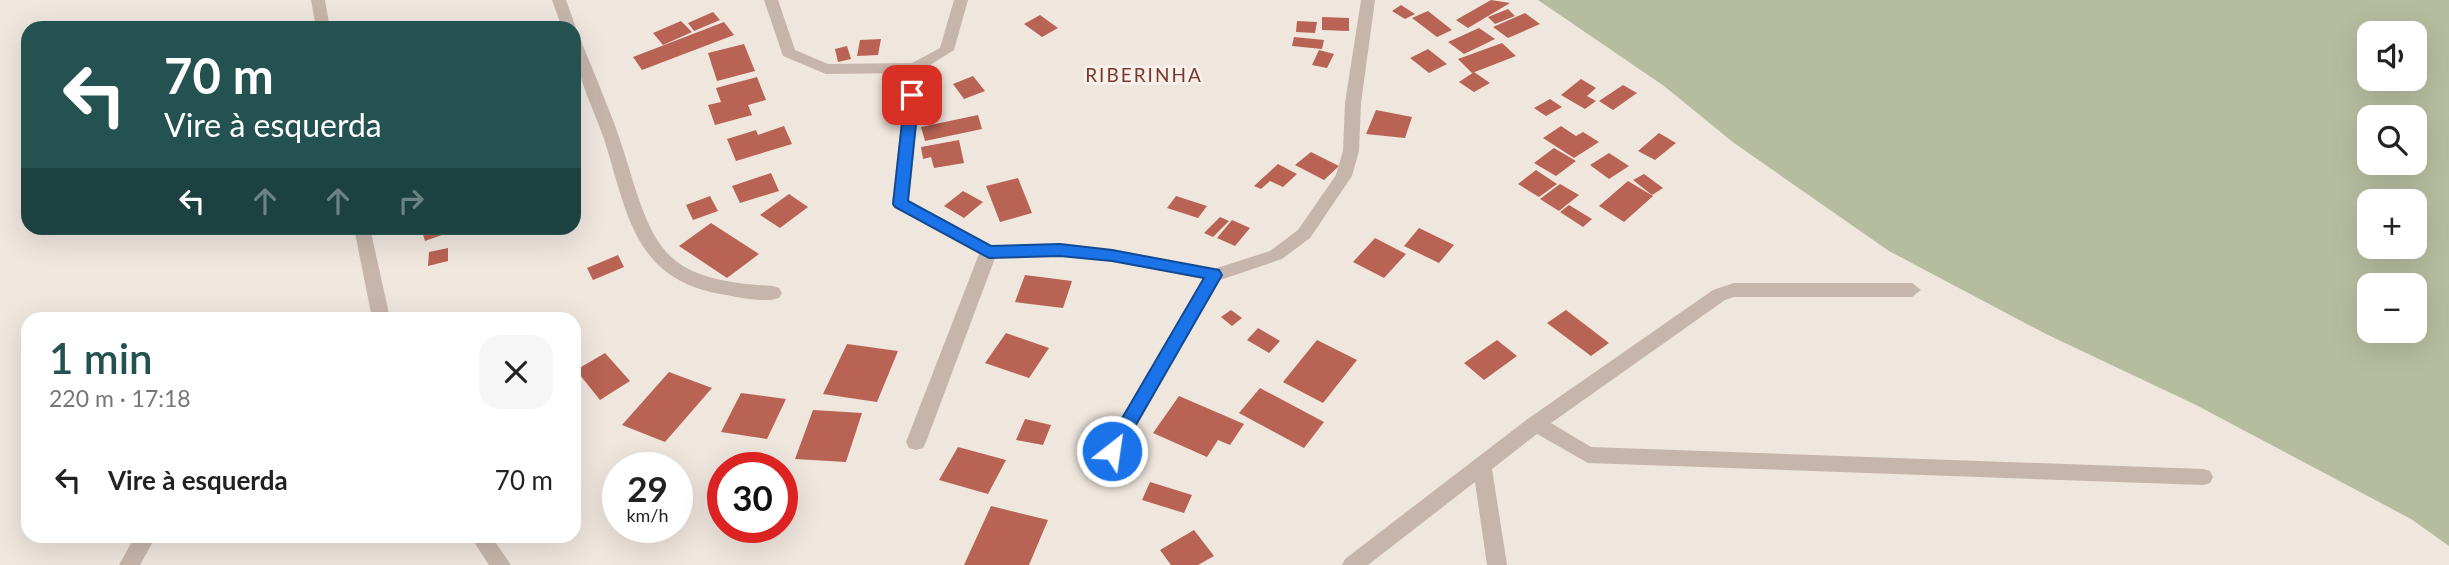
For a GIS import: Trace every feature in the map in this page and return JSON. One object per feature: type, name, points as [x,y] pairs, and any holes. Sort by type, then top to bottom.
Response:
[{"type":"street","points":[[318,0],[322,21]]},
{"type":"street","points":[[559,0],[566,21]]},
{"type":"street","points":[[771,0],[788,53],[826,69],[915,68],[947,50],[961,0]]},
{"type":"street","points":[[915,68],[900,204],[989,252],[1060,250],[1112,255],[1214,275],[1276,255],[1304,234],[1344,176],[1351,151],[1353,103],[1368,0]]},
{"type":"street","points":[[581,59],[611,137],[639,225],[655,253],[669,267],[707,285],[773,293]]},
{"type":"street","points":[[363,235],[380,312]]},
{"type":"street","points":[[916,442],[989,252]]},
{"type":"street","points":[[1112,451],[1214,275]]},
{"type":"street","points":[[1352,565],[1536,424],[1718,295],[1734,290],[1912,290]]},
{"type":"street","points":[[1536,424],[1588,455],[2203,477]]},
{"type":"street","points":[[1482,466],[1497,565]]},
{"type":"street","points":[[129,565],[142,543]]},
{"type":"street","points":[[485,543],[501,565]]},
{"type":"green space","points":[[1538,0],[2449,0],[2449,546],[2411,519],[2196,405],[2046,334],[1889,251],[1734,143],[1664,86]]},
{"type":"building","points":[[1491,0],[1510,3],[1468,28],[1456,20]]},
{"type":"building","points":[[1401,5],[1415,14],[1405,19],[1392,11]]},
{"type":"building","points":[[1508,9],[1515,16],[1495,24],[1488,17]]},
{"type":"building","points":[[1428,11],[1452,30],[1437,37],[1412,18]]},
{"type":"building","points":[[713,12],[720,20],[694,31],[688,23]]},
{"type":"building","points":[[1525,13],[1540,24],[1508,38],[1493,27]]},
{"type":"building","points":[[1040,15],[1058,28],[1042,37],[1024,24]]},
{"type":"building","points":[[1322,17],[1349,18],[1349,31],[1322,30]]},
{"type":"building","points":[[681,21],[692,32],[663,45],[653,33]]},
{"type":"building","points":[[1297,21],[1317,22],[1315,33],[1296,32]]},
{"type":"building","points":[[724,22],[734,35],[642,70],[633,57]]},
{"type":"building","points":[[1479,28],[1495,39],[1464,54],[1448,42]]},
{"type":"building","points":[[1294,37],[1324,40],[1322,49],[1292,46]]},
{"type":"building","points":[[881,39],[878,55],[857,56],[860,40]]},
{"type":"building","points":[[1502,43],[1516,56],[1472,73],[1458,59]]},
{"type":"building","points":[[744,44],[755,71],[717,81],[708,53]]},
{"type":"building","points":[[847,46],[851,59],[838,62],[835,49]]},
{"type":"building","points":[[1428,49],[1447,64],[1429,73],[1410,58]]},
{"type":"building","points":[[1319,50],[1334,54],[1327,68],[1312,65]]},
{"type":"building","points":[[1474,72],[1490,83],[1474,92],[1459,82]]},
{"type":"building","points":[[973,76],[985,91],[964,99],[953,84]]},
{"type":"building","points":[[757,77],[766,100],[748,105],[752,115],[715,125],[708,105],[721,102],[716,88]]},
{"type":"building","points":[[1581,79],[1596,88],[1587,96],[1596,101],[1585,109],[1561,95]]},
{"type":"building","points":[[1623,85],[1637,93],[1613,110],[1599,101]]},
{"type":"building","points":[[1550,99],[1562,107],[1546,116],[1534,108]]},
{"type":"building","points":[[1376,110],[1412,117],[1405,138],[1366,134]]},
{"type":"building","points":[[978,115],[982,129],[925,141],[921,127]]},
{"type":"building","points":[[784,126],[792,144],[736,161],[727,139],[756,130],[758,135]]},
{"type":"building","points":[[1561,126],[1576,136],[1583,132],[1599,142],[1574,158],[1543,138]]},
{"type":"building","points":[[1659,133],[1676,143],[1655,160],[1638,151]]},
{"type":"building","points":[[959,140],[964,163],[934,168],[931,157],[923,159],[921,147]]},
{"type":"building","points":[[1554,148],[1576,161],[1556,176],[1534,163]]},
{"type":"building","points":[[1311,152],[1339,166],[1324,180],[1295,165]]},
{"type":"building","points":[[1609,153],[1629,166],[1609,179],[1590,165]]},
{"type":"building","points":[[1278,164],[1297,174],[1283,187],[1270,181],[1261,189],[1254,186]]},
{"type":"building","points":[[1536,170],[1557,184],[1539,197],[1518,184]]},
{"type":"building","points":[[771,173],[779,191],[740,203],[732,186]]},
{"type":"building","points":[[1644,174],[1663,188],[1652,195],[1633,180]]},
{"type":"building","points":[[1018,178],[1032,213],[1000,222],[986,186]]},
{"type":"building","points":[[1628,181],[1653,196],[1624,222],[1599,206]]},
{"type":"building","points":[[1560,184],[1579,195],[1559,211],[1540,199]]},
{"type":"building","points":[[963,191],[983,202],[964,218],[944,206]]},
{"type":"building","points":[[789,194],[808,207],[780,228],[760,215]]},
{"type":"building","points":[[710,196],[718,211],[693,220],[686,205]]},
{"type":"building","points":[[1176,196],[1207,206],[1198,218],[1167,208]]},
{"type":"building","points":[[1569,205],[1592,219],[1583,227],[1560,212]]},
{"type":"building","points":[[1220,217],[1229,221],[1213,237],[1204,233]]},
{"type":"building","points":[[1232,220],[1250,228],[1235,246],[1217,238]]},
{"type":"building","points":[[711,223],[759,254],[727,278],[679,246]]},
{"type":"building","points":[[1419,228],[1454,245],[1439,263],[1404,246]]},
{"type":"building","points":[[423,235],[442,235],[425,241]]},
{"type":"building","points":[[1375,238],[1406,254],[1384,278],[1353,262]]},
{"type":"building","points":[[448,248],[448,261],[428,266],[429,252]]},
{"type":"building","points":[[618,255],[624,267],[593,280],[587,268]]},
{"type":"building","points":[[1025,275],[1072,281],[1063,308],[1015,302]]},
{"type":"building","points":[[1231,310],[1242,318],[1232,326],[1221,317]]},
{"type":"building","points":[[1566,310],[1609,343],[1591,356],[1547,323]]},
{"type":"building","points":[[1258,328],[1280,341],[1269,353],[1247,340]]},
{"type":"building","points":[[1006,333],[1049,348],[1029,378],[985,363]]},
{"type":"building","points":[[1317,340],[1357,360],[1323,403],[1283,382]]},
{"type":"building","points":[[1497,340],[1517,356],[1484,380],[1464,363]]},
{"type":"building","points":[[847,344],[898,351],[877,402],[823,394]]},
{"type":"building","points":[[605,353],[630,381],[600,400],[581,376],[581,367]]},
{"type":"building","points":[[669,372],[712,388],[665,442],[622,425]]},
{"type":"building","points":[[1260,388],[1324,422],[1304,448],[1239,413]]},
{"type":"building","points":[[741,393],[786,399],[767,439],[721,432]]},
{"type":"building","points":[[1179,396],[1244,424],[1230,445],[1218,440],[1207,457],[1153,433]]},
{"type":"building","points":[[813,410],[862,413],[846,462],[798,459],[798,452]]},
{"type":"building","points":[[1025,419],[1051,425],[1043,445],[1016,440]]},
{"type":"building","points":[[958,447],[1006,460],[988,494],[939,480]]},
{"type":"building","points":[[1150,482],[1192,495],[1184,513],[1142,500]]},
{"type":"building","points":[[991,506],[1048,520],[1029,565],[964,565]]},
{"type":"building","points":[[1194,530],[1214,556],[1198,565],[1171,565],[1160,550]]},
{"type":"district","name":"RIBERINHA","points":[[1144,74]]},
{"type":"route","points":[[912,95],[900,204],[989,252],[1060,250],[1112,255],[1214,275],[1112,451]]}]
